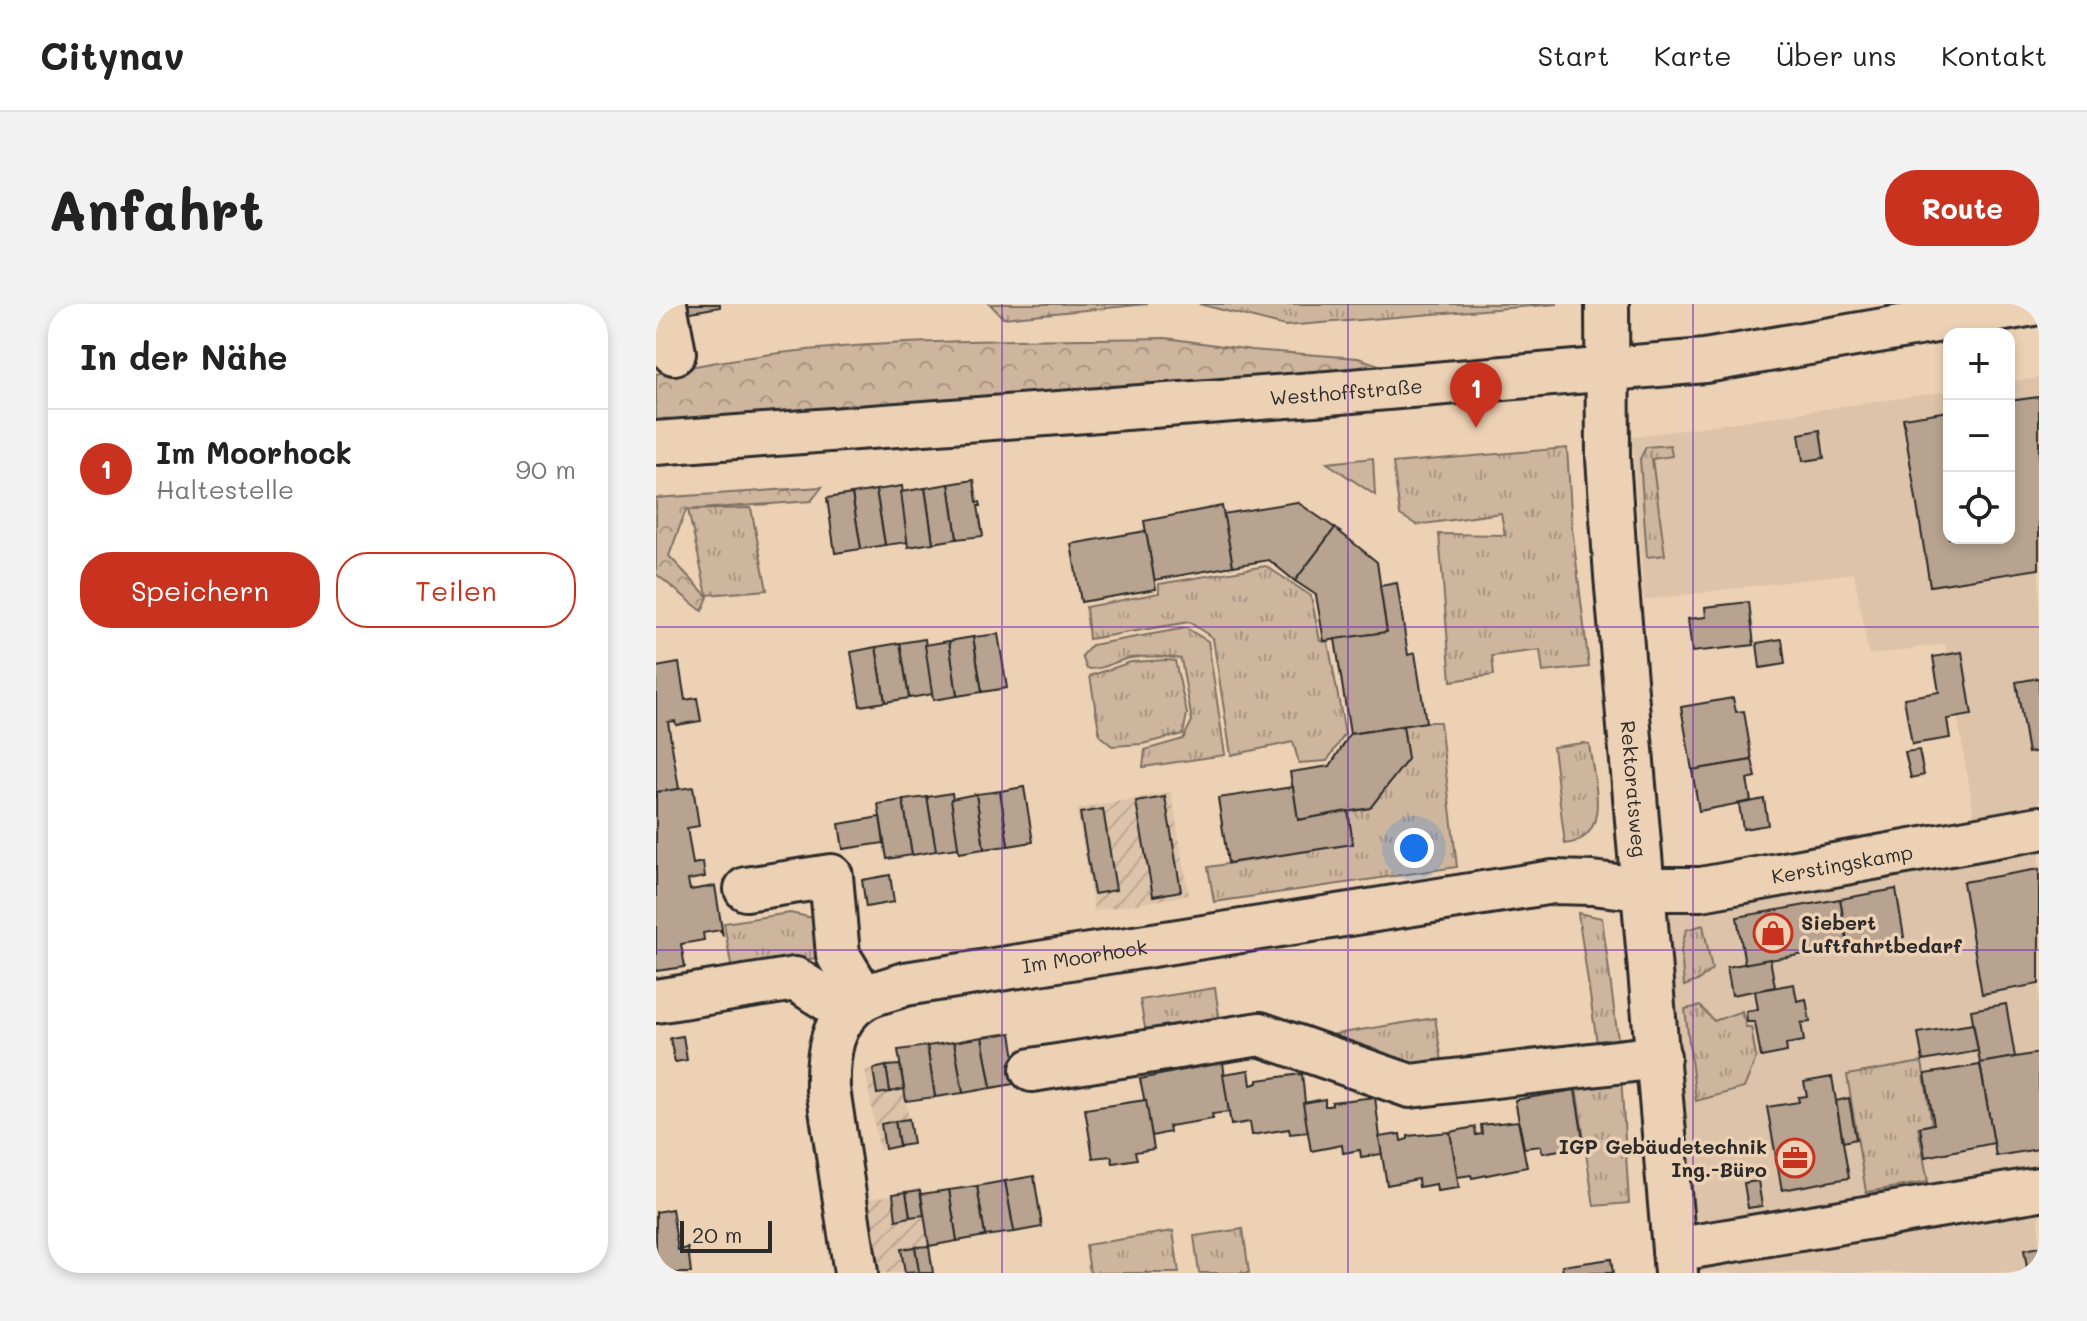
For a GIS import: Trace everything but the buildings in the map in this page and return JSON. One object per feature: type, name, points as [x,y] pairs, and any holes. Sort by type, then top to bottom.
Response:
[{"type":"street","points":[[665,304],[674,353]]},
{"type":"street","name":"Rektoratsweg","points":[[1607,304],[1608,458],[1632,574],[1643,889],[1675,1262]]},
{"type":"street","name":"Westhoffstraße","points":[[656,443],[1705,361],[2033,304]]},
{"type":"street","name":"Kerstingskamp","points":[[1643,889],[1701,889],[2039,828]]},
{"type":"street","points":[[746,889],[831,876],[838,955],[855,1005]]},
{"type":"street","name":"Im Moorhock","points":[[855,1005],[905,984],[1553,882],[1643,889]]},
{"type":"street","points":[[656,1001],[795,979],[855,1005]]},
{"type":"street","points":[[855,1005],[830,1045],[828,1089],[856,1273]]},
{"type":"street","points":[[1032,1070],[1260,1034],[1410,1086],[1659,1057]]},
{"type":"street","points":[[1675,1262],[2039,1189]]},
{"type":"shaded area","points":[[2039,378],[2039,1273],[1695,1273],[1665,904],[1980,850],[1945,644],[1869,655],[1854,573],[1644,600],[1632,437],[1943,392],[1943,544],[2015,544],[2015,381]]},
{"type":"shaded area","points":[[1171,792],[1189,895],[1094,911],[1077,809]]},
{"type":"shaded area","points":[[900,1064],[913,1145],[879,1150],[865,1070]]},
{"type":"shaded area","points":[[892,1195],[896,1220],[923,1216],[928,1244],[901,1249],[905,1273],[873,1273],[861,1200]]},
{"type":"green space","points":[[990,304],[1148,304],[1003,318]]},
{"type":"green space","points":[[1199,304],[1558,304],[1285,326]]},
{"type":"green space","points":[[1166,338],[1252,350],[1358,358],[1382,366],[1366,376],[656,427],[656,374],[719,362],[782,353],[910,343]]},
{"type":"green space","points":[[1670,445],[1672,456],[1652,459],[1665,555],[1647,557],[1640,459],[1646,447]]},
{"type":"green space","points":[[1567,448],[1572,527],[1589,667],[1543,672],[1540,650],[1492,656],[1494,675],[1451,681],[1439,534],[1505,535],[1501,513],[1417,525],[1400,515],[1393,463]]},
{"type":"green space","points":[[1373,458],[1375,495],[1327,463]]},
{"type":"green space","points":[[822,487],[811,501],[686,510],[669,556],[708,597],[702,611],[656,574],[656,498]]},
{"type":"green space","points":[[751,508],[767,590],[707,595],[688,510]]},
{"type":"green space","points":[[1266,566],[1311,596],[1320,641],[1328,642],[1345,734],[1327,761],[1299,763],[1293,742],[1231,755],[1213,638],[1189,622],[1089,639],[1086,607],[1159,593],[1159,584]]},
{"type":"green space","points":[[1186,628],[1208,641],[1225,755],[1143,767],[1145,750],[1183,739],[1192,721],[1181,659],[1130,658],[1087,669],[1082,656],[1092,645]]},
{"type":"green space","points":[[1175,661],[1187,714],[1183,734],[1142,744],[1112,746],[1100,736],[1090,676],[1131,662]]},
{"type":"green space","points":[[1440,722],[1457,867],[1214,902],[1208,867],[1353,844],[1348,811],[1370,808],[1408,759],[1403,726]]},
{"type":"green space","points":[[1589,744],[1594,773],[1595,819],[1590,831],[1580,839],[1565,844],[1553,747]]},
{"type":"green space","points":[[790,913],[814,918],[823,957],[732,971],[724,923]]},
{"type":"green space","points":[[1578,913],[1602,918],[1619,1047],[1598,1050]]},
{"type":"green space","points":[[1703,925],[1712,969],[1700,980],[1684,986],[1681,950],[1686,930]]},
{"type":"green space","points":[[1215,988],[1220,1022],[1146,1033],[1140,1000]]},
{"type":"green space","points":[[1700,1006],[1714,1021],[1742,1011],[1746,1027],[1751,1027],[1756,1058],[1744,1088],[1696,1101],[1685,1009]]},
{"type":"green space","points":[[1435,1018],[1444,1073],[1347,1046],[1329,1035]]},
{"type":"green space","points":[[1922,1062],[1932,1124],[1918,1127],[1928,1182],[1866,1192],[1847,1075]]},
{"type":"green space","points":[[1621,1075],[1629,1203],[1594,1206],[1575,1080]]},
{"type":"green space","points":[[1243,1229],[1249,1273],[1199,1273],[1194,1236]]},
{"type":"green space","points":[[1173,1231],[1179,1273],[1090,1273],[1086,1245]]},
{"type":"place","name":"Im Moorhock","points":[[1476,428]]},
{"type":"place","name":"Siebert Luftfahrtbedarf","points":[[1773,933]]},
{"type":"place","name":"IGP Gebäudetechnik Ing.-Büro","points":[[1795,1158]]}]
